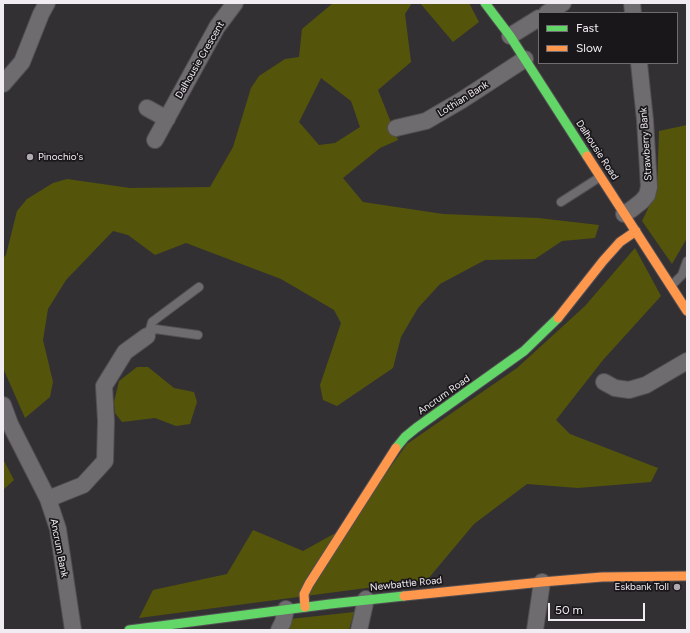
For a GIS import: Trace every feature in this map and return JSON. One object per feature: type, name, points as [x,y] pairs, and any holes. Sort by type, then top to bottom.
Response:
[{"type":"main road","name":"Dalhousie Road","points":[[485,3],[510,36],[687,312]]},
{"type":"main road","name":"Ancrum Road","points":[[305,607],[304,594],[309,584],[396,448],[405,437],[524,351],[562,314],[620,242],[636,231]]},
{"type":"main road","name":"Newbattle Road","points":[[129,630],[362,600],[542,582],[602,577],[687,576]]},
{"type":"street","points":[[3,84],[22,62],[41,14],[47,3]]},
{"type":"street","name":"Dalhousie Crescent","points":[[155,140],[217,27],[235,3]]},
{"type":"street","points":[[549,12],[563,3]]},
{"type":"street","points":[[510,36],[538,19]]},
{"type":"street","name":"Lothian Bank","points":[[396,128],[426,121],[462,100],[525,59]]},
{"type":"street","name":"Strawberry Bank","points":[[624,214],[642,201],[649,188],[645,120],[639,64]]},
{"type":"street","points":[[147,108],[166,119]]},
{"type":"street","points":[[48,499],[83,485],[105,461],[106,421],[104,386],[125,352],[148,335]]},
{"type":"street","points":[[604,382],[615,388],[629,390],[646,386],[687,361]]},
{"type":"street","name":"Ancrum Bank","points":[[3,405],[10,424],[48,499],[58,529],[73,630]]},
{"type":"street","points":[[535,630],[542,582]]},
{"type":"street","points":[[358,630],[362,600]]},
{"type":"street","points":[[279,630],[283,622],[286,609]]},
{"type":"lane","points":[[561,202],[601,176]]},
{"type":"lane","points":[[671,285],[682,275],[687,261]]},
{"type":"lane","points":[[148,335],[152,322],[199,287]]},
{"type":"lane","points":[[148,335],[155,329],[198,335]]},
{"type":"shaded area","points":[[333,3],[412,3],[405,14],[411,62],[378,90],[398,140],[380,148],[343,178],[363,202],[443,214],[538,218],[599,225],[595,238],[562,241],[535,259],[485,260],[440,284],[418,308],[401,337],[393,368],[337,406],[323,400],[320,385],[341,323],[334,310],[281,279],[186,243],[155,255],[128,235],[113,231],[66,280],[48,309],[43,340],[53,382],[50,397],[25,418],[3,368],[3,258],[6,255],[17,211],[27,199],[53,183],[67,179],[130,188],[210,187],[233,147],[251,88],[259,76],[285,59],[299,57],[302,29]],"holes":[[[321,78],[351,101],[360,127],[335,143],[319,145],[299,122]]]},
{"type":"shaded area","points":[[420,3],[469,3],[479,22],[453,42]]},
{"type":"shaded area","points":[[687,125],[687,238],[672,264],[642,221],[657,190],[659,131]]},
{"type":"shaded area","points":[[635,248],[661,296],[603,360],[556,420],[570,434],[658,468],[651,482],[578,488],[527,484],[474,524],[427,580],[139,618],[153,590],[227,574],[253,530],[303,551],[348,526],[407,444],[517,368],[585,306]]},
{"type":"shaded area","points":[[137,367],[148,367],[174,388],[194,392],[197,402],[190,424],[176,426],[155,418],[122,422],[115,413],[114,402],[119,381]]},
{"type":"shaded area","points":[[3,459],[14,480],[3,490]]},
{"type":"shaded area","points":[[354,612],[349,630],[285,630],[290,619]]},
{"type":"traffic: fast","points":[[485,3],[510,36],[587,156]]},
{"type":"traffic: fast","points":[[396,448],[405,437],[416,428],[524,351],[558,318]]},
{"type":"traffic: fast","points":[[129,630],[404,596]]},
{"type":"traffic: slow","points":[[587,156],[687,311]]},
{"type":"traffic: slow","points":[[558,318],[620,242],[636,231]]},
{"type":"traffic: slow","points":[[305,607],[304,594],[309,584],[396,448]]},
{"type":"traffic: slow","points":[[404,596],[602,577],[687,576]]},
{"type":"place","name":"Pinochio's","points":[[30,157]]},
{"type":"place","name":"Eskbank Toll","points":[[677,587]]}]
